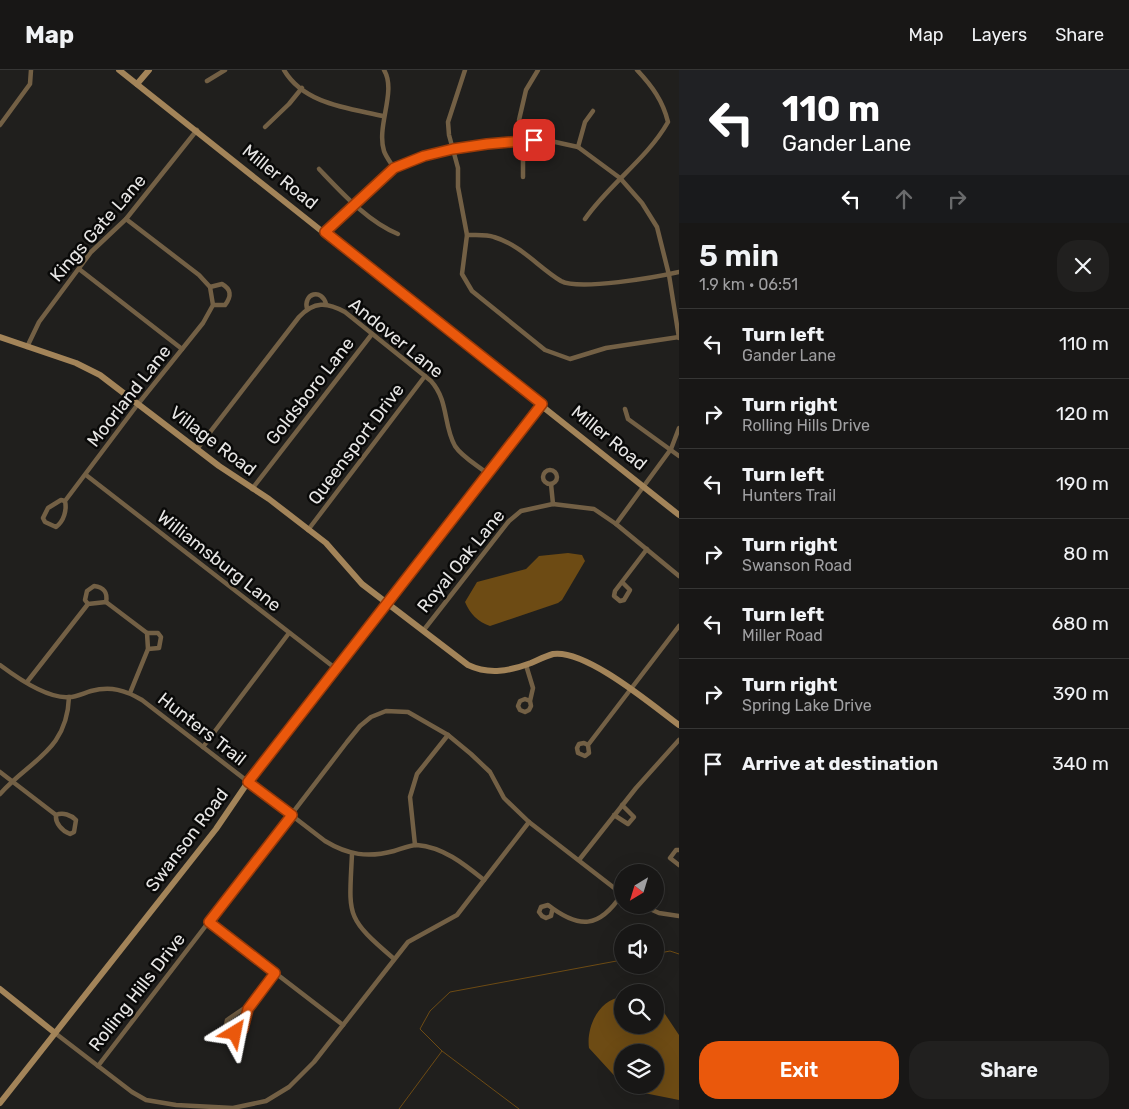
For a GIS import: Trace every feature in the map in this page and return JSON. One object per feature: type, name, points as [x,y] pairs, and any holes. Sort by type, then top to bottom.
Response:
[{"type":"street","points":[[0,124],[30,84],[31,70]]},
{"type":"street","name":"Miller Road","points":[[119,70],[542,404],[679,515]]},
{"type":"street","points":[[137,84],[149,70]]},
{"type":"street","points":[[207,81],[225,70]]},
{"type":"street","points":[[284,70],[302,88],[319,101],[383,116]]},
{"type":"street","points":[[384,70],[388,90],[383,116],[384,151],[394,168]]},
{"type":"street","points":[[325,232],[354,203],[394,168],[424,156],[453,149],[523,141],[546,140],[578,148],[620,178],[642,202],[657,227],[669,274],[677,315],[679,338],[606,348],[570,359],[546,350],[472,291],[462,274],[467,235],[453,149],[448,122],[465,70]]},
{"type":"street","points":[[523,177],[523,141],[519,120],[522,103],[538,70]]},
{"type":"street","points":[[585,219],[595,204],[650,148],[668,122],[664,108],[652,86],[637,70]]},
{"type":"street","points":[[265,127],[289,104],[302,88]]},
{"type":"street","points":[[578,148],[586,122],[593,111]]},
{"type":"street","name":"Kings Gate Lane","points":[[27,347],[38,322],[79,269],[104,238],[126,219],[196,130]]},
{"type":"street","points":[[319,169],[354,203],[388,230],[398,234]]},
{"type":"street","name":"Moorland Lane","points":[[65,501],[61,500],[48,508],[43,518],[45,522],[56,527],[61,523],[66,508],[65,501],[203,322],[213,305],[225,305],[230,293],[227,287],[222,284],[210,287],[199,276],[126,219]]},
{"type":"street","points":[[467,235],[493,236],[518,248],[562,282],[576,285],[679,272]]},
{"type":"street","points":[[79,269],[182,349]]},
{"type":"street","points":[[210,287],[213,305]]},
{"type":"street","name":"Andover Lane","points":[[306,309],[305,303],[308,297],[313,294],[320,294],[325,298],[326,304]]},
{"type":"street","name":"Andover Lane","points":[[196,449],[306,309],[319,304],[326,304],[345,312],[440,390],[454,445],[462,454],[488,474]]},
{"type":"street","name":"Goldsboro Lane","points":[[252,489],[372,334]]},
{"type":"street","name":"Village Road","points":[[0,337],[88,368],[326,543],[362,584],[422,632],[468,665],[480,671],[496,672],[526,665],[554,654],[573,656],[600,669],[679,724]]},
{"type":"street","name":"Queensport Drive","points":[[308,530],[425,376]]},
{"type":"street","name":"Swanson Road","points":[[0,1103],[216,829],[248,782],[542,404]]},
{"type":"street","points":[[625,409],[628,418],[679,456]]},
{"type":"street","points":[[616,524],[671,449],[679,428]]},
{"type":"street","name":"Williamsburg Lane","points":[[86,475],[288,633],[336,668]]},
{"type":"street","points":[[551,484],[553,504]]},
{"type":"street","name":"Royal Oak Lane","points":[[422,632],[509,520],[520,511],[553,504],[594,509],[616,524],[679,576]]},
{"type":"street","points":[[622,582],[647,549]]},
{"type":"street","points":[[88,604],[85,600],[87,591],[94,586],[103,589],[107,597],[106,602]]},
{"type":"street","points":[[27,682],[88,604],[106,602],[147,633],[158,632],[162,637],[159,648],[148,649]]},
{"type":"street","points":[[588,745],[679,626]]},
{"type":"street","points":[[130,693],[148,649],[147,633]]},
{"type":"street","points":[[203,748],[288,633]]},
{"type":"street","name":"Hunters Trail","points":[[0,665],[46,693],[69,697],[107,688],[130,693],[142,700],[325,840],[352,854],[375,855],[415,845],[438,850],[452,857],[484,880]]},
{"type":"street","points":[[526,665],[533,688],[530,701]]},
{"type":"street","points":[[0,794],[12,781],[37,762],[57,742],[68,711],[69,697]]},
{"type":"street","name":"Rolling Hills Drive","points":[[98,1066],[356,731],[371,717],[386,711],[408,712],[448,735],[490,772],[504,798],[529,822],[614,888]]},
{"type":"street","points":[[415,845],[410,797],[417,774],[448,735]]},
{"type":"street","points":[[579,860],[622,805],[679,740]]},
{"type":"street","points":[[0,772],[56,814],[60,813],[71,816],[76,820],[77,824],[74,832],[70,834],[64,832],[56,820],[56,814]]},
{"type":"street","points":[[614,815],[628,824],[634,817],[622,805]]},
{"type":"street","points":[[0,989],[98,1066],[146,1100],[176,1105],[233,1108],[266,1102],[289,1087],[314,1062],[393,958],[408,942],[457,915],[529,822]]},
{"type":"street","points":[[679,850],[676,850],[670,858],[679,865]]},
{"type":"street","points":[[352,854],[349,904],[355,920],[366,935],[393,958]]},
{"type":"street","points":[[552,911],[577,923],[593,922],[608,913],[614,905]]},
{"type":"street","points":[[664,914],[679,916]]},
{"type":"street","points":[[209,922],[343,1025]]},
{"type":"street","points":[[248,1009],[243,1009],[228,1020],[226,1025],[230,1031],[238,1033],[243,1029],[248,1009],[275,973]]},
{"type":"shaded area","points":[[568,553],[582,555],[585,561],[562,600],[558,603],[490,626],[478,620],[465,602],[477,582],[526,569],[539,556]]},
{"type":"shaded area","points":[[614,999],[614,1034],[664,1034],[664,1012],[679,1035],[679,1100],[649,1094],[664,1094],[664,1044],[614,1044],[614,1075],[589,1048],[592,1023],[601,1008]]},
{"type":"waterway","points":[[664,952],[670,951],[679,954]]},
{"type":"waterway","points":[[399,1109],[442,1051],[420,1029],[430,1011],[450,992],[614,961]]},
{"type":"waterway","points":[[442,1051],[519,1109]]},
{"type":"route","points":[[235,1033],[243,1029],[248,1009],[275,973],[209,922],[292,815],[248,782],[542,404],[325,232],[354,203],[394,168],[424,156],[453,149],[534,140]]}]
